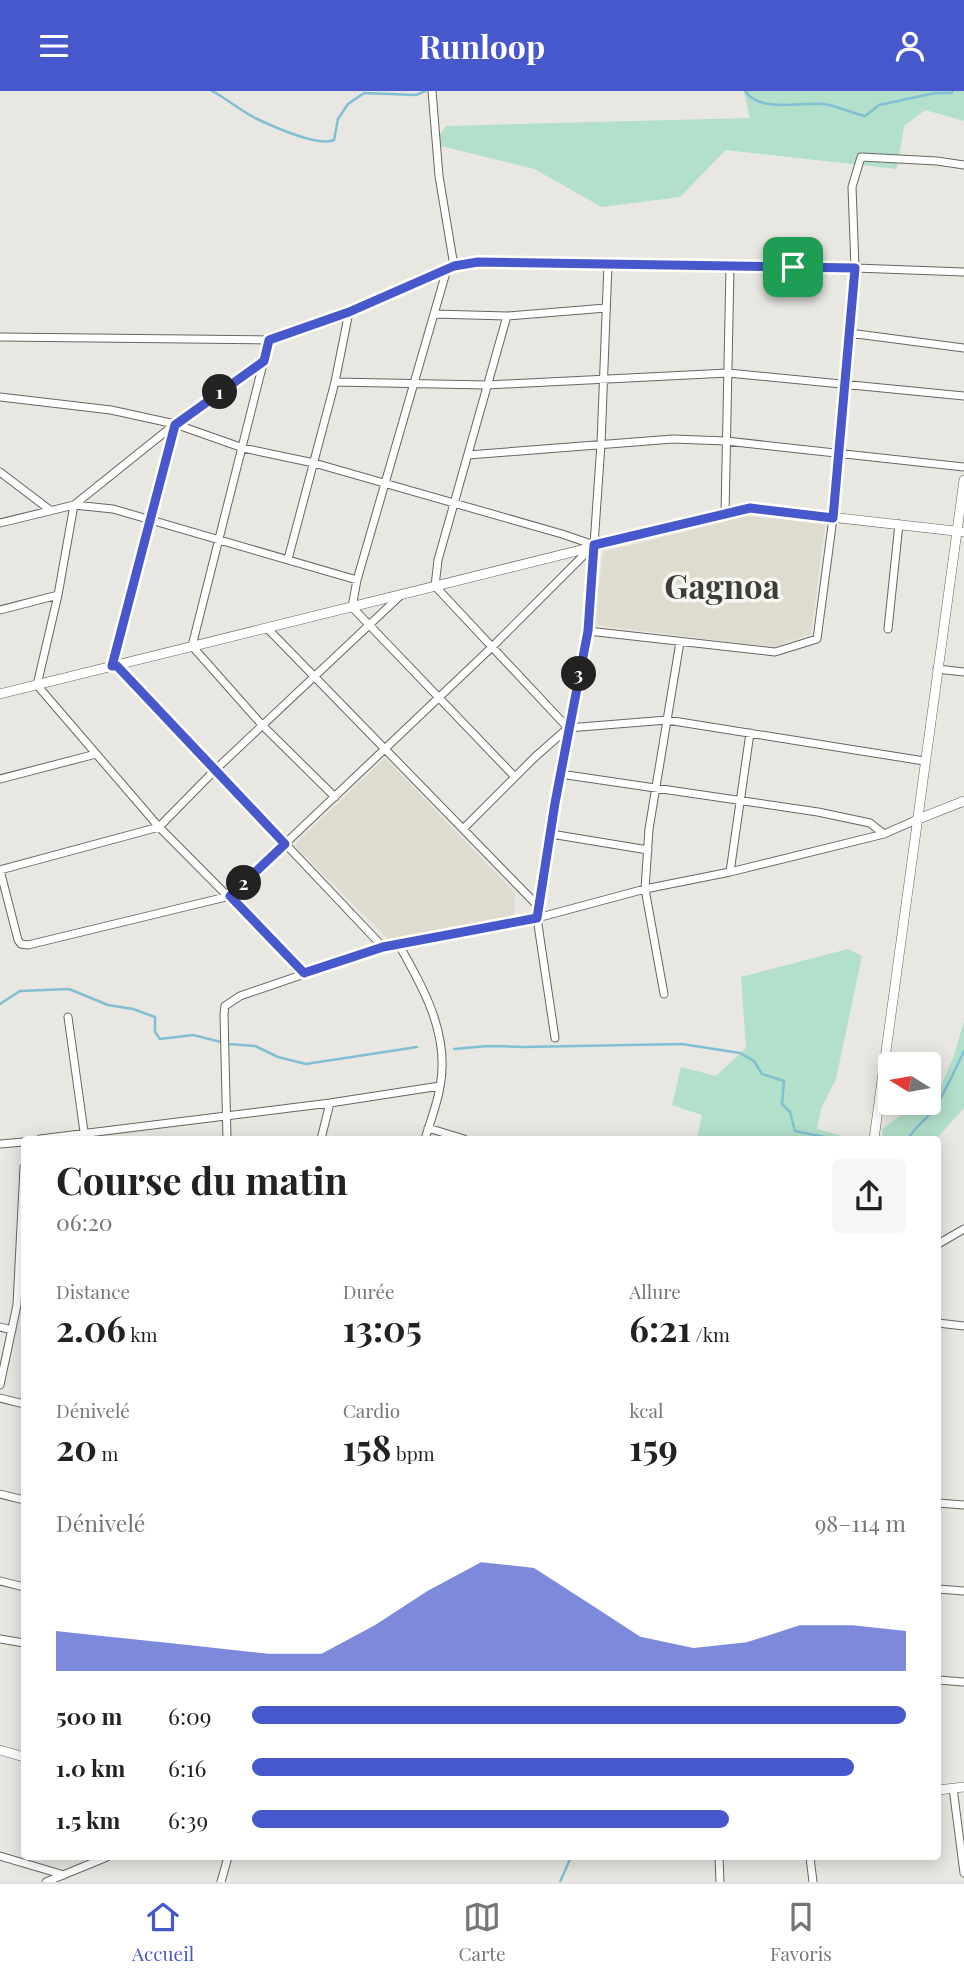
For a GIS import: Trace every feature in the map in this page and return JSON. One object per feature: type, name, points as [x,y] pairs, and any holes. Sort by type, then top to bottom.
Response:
[{"type":"street","points":[[352,607],[357,580],[434,314],[451,268],[439,176],[432,91]]},
{"type":"street","points":[[588,631],[775,652],[817,639],[833,518],[855,268],[852,187],[861,157],[964,165]]},
{"type":"street","points":[[0,337],[269,340],[349,312],[451,268],[478,262],[964,272]]},
{"type":"street","points":[[555,1038],[537,918],[568,728],[588,631],[601,444],[607,264]]},
{"type":"street","points":[[725,514],[730,267]]},
{"type":"street","points":[[434,314],[507,316],[606,307]]},
{"type":"street","points":[[288,559],[335,382],[349,312]]},
{"type":"street","points":[[507,316],[438,560],[435,586],[568,728]]},
{"type":"street","points":[[849,333],[964,348]]},
{"type":"street","points":[[192,646],[269,340]]},
{"type":"street","points":[[37,685],[58,595],[74,505],[175,425],[264,361]]},
{"type":"street","points":[[335,382],[487,385],[728,373],[964,396]]},
{"type":"street","points":[[0,397],[111,410],[175,425],[243,448],[314,463],[594,545]]},
{"type":"street","points":[[114,666],[175,425]]},
{"type":"street","points":[[468,455],[673,439],[964,467]]},
{"type":"street","points":[[0,472],[50,510]]},
{"type":"street","points":[[874,1136],[937,669],[960,532],[964,480]]},
{"type":"street","points":[[0,523],[74,505],[113,509],[357,580]]},
{"type":"street","points":[[0,694],[750,508],[960,532]]},
{"type":"street","points":[[888,629],[899,524]]},
{"type":"street","points":[[401,594],[215,769],[159,827],[0,870],[21,944],[27,945],[230,896],[491,648],[594,545]]},
{"type":"street","points":[[0,610],[58,595]]},
{"type":"street","points":[[352,607],[515,777]]},
{"type":"street","points":[[267,628],[538,906]]},
{"type":"street","points":[[664,995],[645,889],[656,788],[681,642]]},
{"type":"street","points":[[192,646],[262,725],[335,797]]},
{"type":"street","points":[[114,666],[383,947]]},
{"type":"street","points":[[937,669],[964,672]]},
{"type":"street","points":[[37,685],[159,827],[304,973]]},
{"type":"street","points":[[463,829],[568,728],[667,720],[924,761]]},
{"type":"street","points":[[730,872],[750,733]]},
{"type":"street","points":[[0,779],[96,754]]},
{"type":"street","points":[[560,774],[818,812],[870,823],[884,834]]},
{"type":"street","points":[[227,1136],[223,1014],[230,1000],[383,947],[537,918],[645,889],[730,872],[884,834],[964,801]]},
{"type":"street","points":[[551,834],[648,850]]},
{"type":"street","points":[[399,945],[430,1004],[440,1035],[440,1086],[426,1136]]},
{"type":"street","points":[[68,1017],[84,1136],[228,1115],[330,1104],[440,1086]]},
{"type":"street","points":[[322,1136],[330,1104]]},
{"type":"street","points":[[428,1128],[454,1136]]},
{"type":"street","points":[[0,1144],[21,1142]]},
{"type":"street","points":[[941,1242],[964,1229]]},
{"type":"street","points":[[0,1385],[12,1330],[21,1306]]},
{"type":"street","points":[[941,1323],[964,1326]]},
{"type":"street","points":[[0,1327],[12,1330]]},
{"type":"street","points":[[0,1398],[21,1403]]},
{"type":"street","points":[[0,1494],[21,1499]]},
{"type":"street","points":[[941,1503],[964,1505]]},
{"type":"street","points":[[0,1581],[21,1586]]},
{"type":"street","points":[[941,1589],[964,1591]]},
{"type":"street","points":[[0,1639],[21,1642]]},
{"type":"street","points":[[941,1680],[964,1682]]},
{"type":"street","points":[[0,1750],[21,1756]]},
{"type":"street","points":[[941,1790],[964,1787]]},
{"type":"street","points":[[953,1789],[964,1874]]},
{"type":"street","points":[[0,1856],[64,1875]]},
{"type":"street","points":[[46,1882],[100,1860]]},
{"type":"street","points":[[221,1882],[227,1860]]},
{"type":"street","points":[[719,1860],[720,1882]]},
{"type":"street","points":[[810,1860],[813,1882]]},
{"type":"shaded area","points":[[748,516],[825,524],[811,634],[773,647],[594,625],[603,552]]},
{"type":"shaded area","points":[[385,758],[515,893],[514,915],[393,944],[294,845]]},
{"type":"green space","points":[[744,91],[964,91],[964,121],[925,110],[904,126],[897,169],[726,150],[680,197],[602,207],[534,169],[433,144],[446,126],[750,118]]},
{"type":"green space","points":[[848,949],[862,956],[836,1079],[821,1109],[817,1129],[842,1136],[698,1136],[702,1115],[672,1105],[681,1067],[716,1076],[746,1048],[741,977]]},
{"type":"green space","points":[[964,1021],[964,1108],[939,1136],[883,1136],[882,1129],[901,1115],[942,1115],[942,1083]]},
{"type":"waterway","points":[[212,91],[272,126],[317,141],[334,140],[338,119],[348,104],[364,93],[416,95],[425,91]]},
{"type":"waterway","points":[[745,91],[760,102],[781,105],[823,104],[865,116],[879,105],[952,91]]},
{"type":"waterway","points":[[0,1004],[20,991],[69,989],[108,1005],[133,1009],[155,1017],[155,1032],[160,1039],[193,1035],[229,1044],[255,1046],[278,1057],[306,1064],[417,1047]]},
{"type":"waterway","points":[[454,1049],[488,1046],[682,1044],[740,1053],[754,1061],[762,1074],[784,1081],[782,1104],[790,1112],[795,1131],[819,1136]]},
{"type":"waterway","points":[[910,1136],[936,1106],[964,1051]]},
{"type":"waterway","points":[[560,1882],[570,1860]]},
{"type":"district","name":"Gagnoa","points":[[722,585]]},
{"type":"route","points":[[478,262],[793,267],[855,268],[833,518],[750,508],[594,545],[588,631],[568,728],[537,918],[383,947],[304,973],[230,896],[285,844],[117,666],[112,666],[175,425],[264,361],[269,340],[349,312],[454,266],[478,262]]}]
